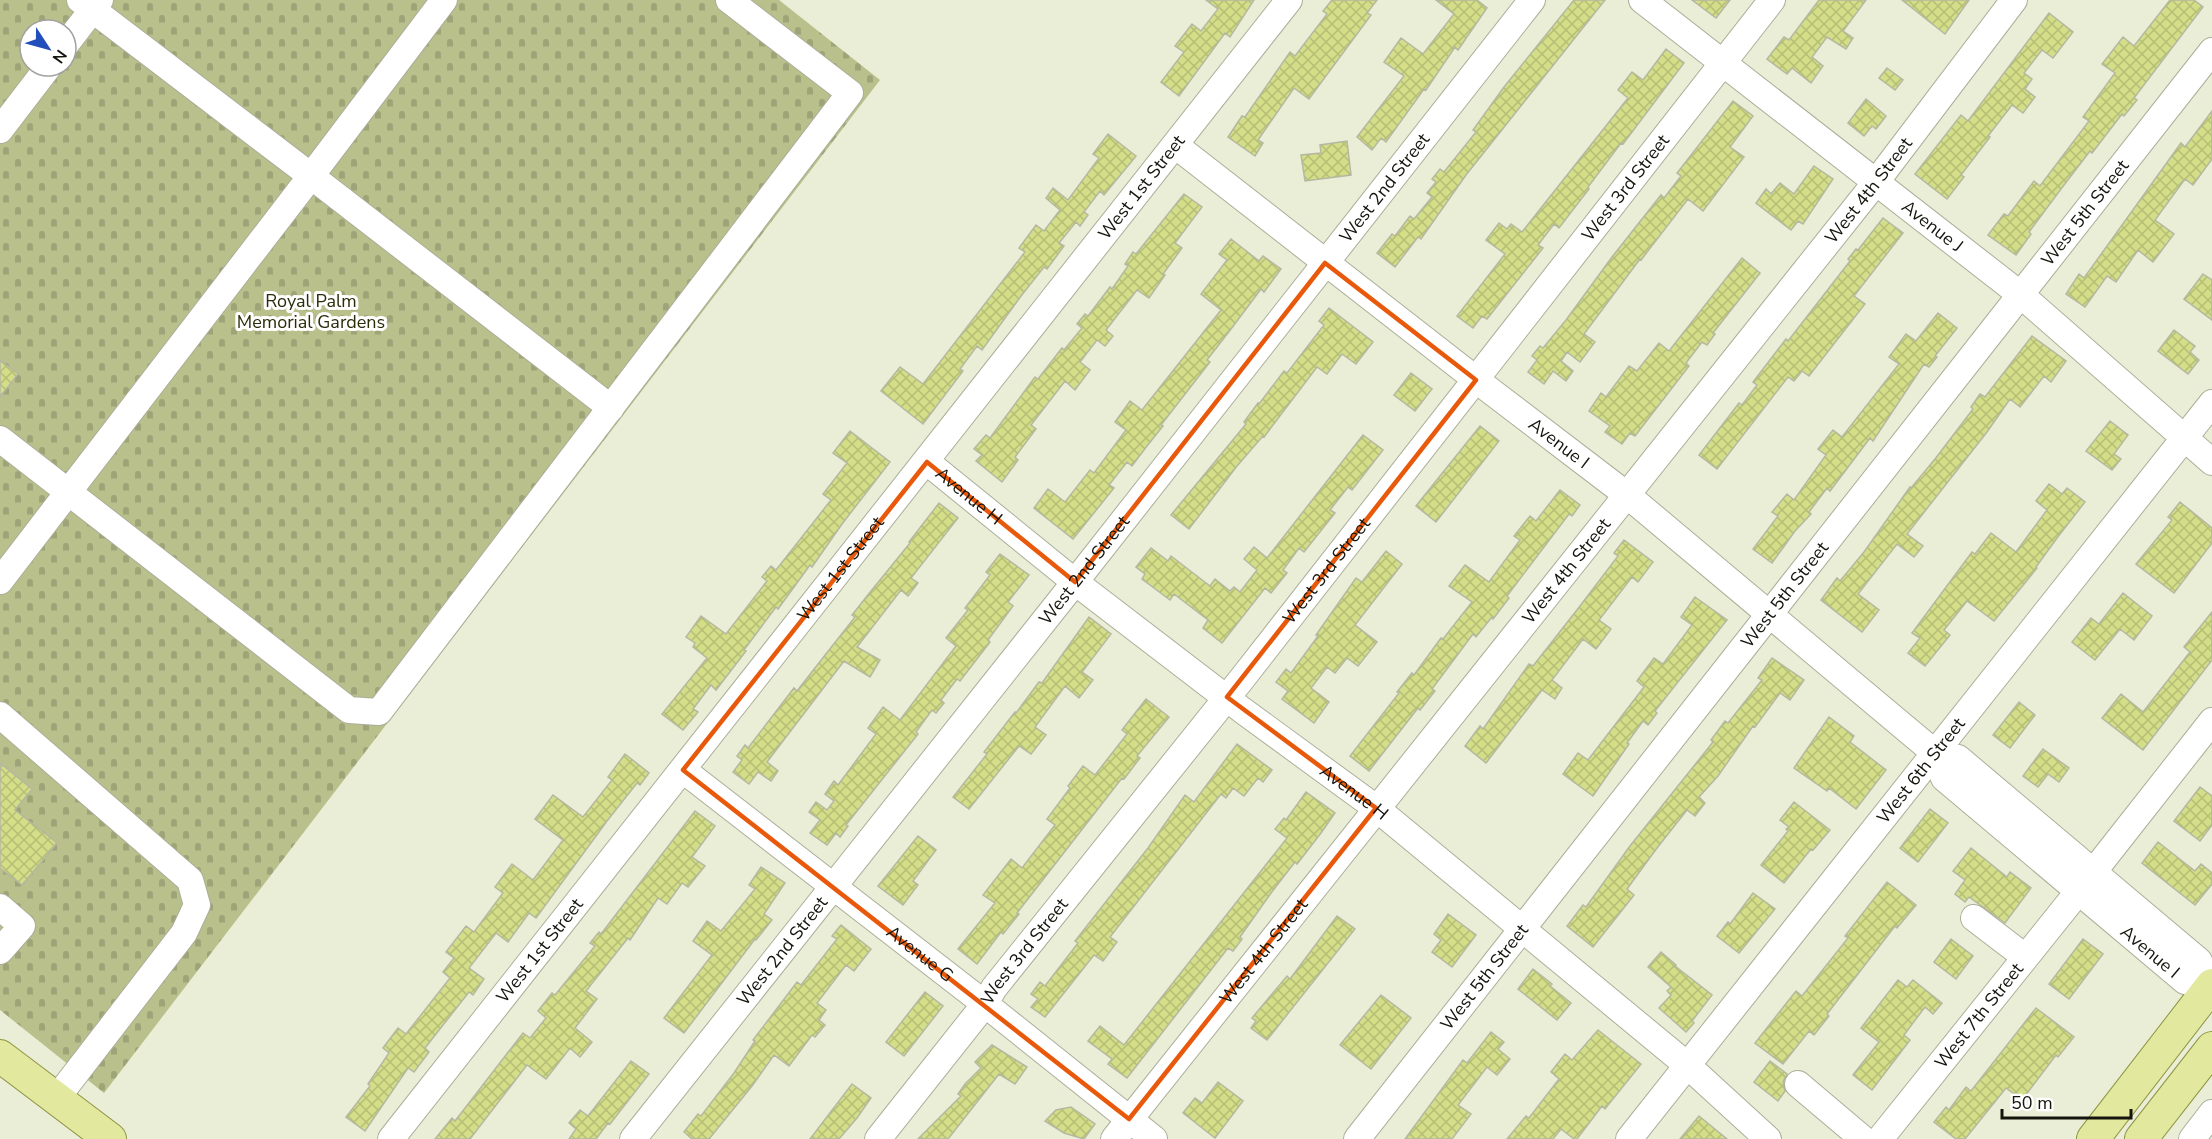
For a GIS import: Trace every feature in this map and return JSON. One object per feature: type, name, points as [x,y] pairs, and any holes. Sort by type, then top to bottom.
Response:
[{"type":"main road","points":[[2093,1139],[2211,986]]},
{"type":"main road","points":[[2141,1139],[2212,1048]]},
{"type":"main road","points":[[0,1056],[110,1139]]},
{"type":"street","points":[[0,582],[444,0]]},
{"type":"street","points":[[0,438],[349,710],[379,712],[850,93],[729,0]]},
{"type":"street","name":"West 1st Street","points":[[391,1139],[1289,0]]},
{"type":"street","name":"West 2nd Street","points":[[633,1139],[1076,582],[1532,0]]},
{"type":"street","name":"Avenue J","points":[[1642,0],[2021,295],[2212,462]]},
{"type":"street","name":"West 3rd Street","points":[[878,1139],[985,1004],[994,988],[1227,697],[1772,0]]},
{"type":"street","name":"West 4th Street","points":[[1122,1129],[1876,182],[2014,0]]},
{"type":"street","points":[[78,24],[91,3],[310,176],[611,408]]},
{"type":"street","name":"West 5th Street","points":[[1357,1139],[2212,51]]},
{"type":"street","points":[[0,130],[40,78]]},
{"type":"street","name":"Avenue I","points":[[1175,145],[1627,495],[1935,753],[1958,758],[2199,960],[2211,986]]},
{"type":"street","name":"West 6th Street","points":[[1629,1139],[2212,403]]},
{"type":"street","name":"Avenue H","points":[[927,462],[1076,582],[1242,710],[1376,808],[1687,1065],[1768,1139]]},
{"type":"street","points":[[0,715],[190,880],[197,904],[184,933],[56,1099]]},
{"type":"street","points":[[2094,871],[2212,721]]},
{"type":"street","name":"Avenue I","points":[[1935,753],[1944,778],[2078,892],[2185,981],[2211,986]]},
{"type":"street","name":"Avenue G","points":[[683,771],[985,1004],[1122,1129],[1154,1139]]},
{"type":"street","name":"West 7th Street","points":[[1880,1139],[2078,892]]},
{"type":"street","points":[[0,907],[22,926],[0,951]]},
{"type":"street","points":[[1974,918],[2025,957]]},
{"type":"street","points":[[1798,1084],[1863,1139]]},
{"type":"street","points":[[2192,1139],[2212,1113]]},
{"type":"highlighted area","points":[[1325,263],[1476,380],[1227,697],[1376,808],[1129,1119],[683,770],[927,462],[1075,582]]},
{"type":"green space","name":"Royal Palm Memorial Gardens","points":[[0,0],[779,0],[880,80],[104,1093],[0,1010]]},
{"type":"building","points":[[1206,0],[1254,0],[1230,37],[1225,33],[1179,96],[1161,82],[1184,52],[1175,46],[1192,24],[1201,31],[1218,9]]},
{"type":"building","points":[[1332,0],[1377,0],[1367,13],[1371,15],[1309,99],[1294,88],[1258,140],[1263,143],[1255,156],[1228,137],[1242,116],[1245,117],[1290,52],[1295,56],[1327,14],[1323,11]]},
{"type":"building","points":[[1436,0],[1477,0],[1487,8],[1458,50],[1455,47],[1426,90],[1424,89],[1386,142],[1381,138],[1372,150],[1357,137],[1404,76],[1384,62],[1401,38],[1423,54],[1454,14]]},
{"type":"building","points":[[1574,0],[1605,0],[1466,175],[1421,239],[1418,237],[1395,267],[1377,253],[1392,234],[1395,236],[1410,216],[1414,219],[1432,197],[1427,193],[1436,182],[1432,179],[1440,169],[1444,172],[1476,132],[1473,130],[1504,87]]},
{"type":"building","points":[[1692,0],[1730,0],[1716,18]]},
{"type":"building","points":[[1819,0],[1866,0],[1843,31],[1853,38],[1846,49],[1827,37],[1812,57],[1823,66],[1811,83],[1792,68],[1787,74],[1767,59],[1784,37],[1789,40]]},
{"type":"building","points":[[1902,0],[1969,0],[1945,34]]},
{"type":"building","points":[[2170,0],[2194,0],[2203,7],[2134,98],[2137,100],[2124,116],[2122,114],[2092,153],[2090,151],[2061,189],[2029,232],[2031,234],[2016,255],[1988,235],[2004,214],[2008,216],[2034,181],[2040,186],[2089,121],[2083,117],[2115,73],[2102,64],[2123,37],[2134,46]]},
{"type":"building","points":[[2049,13],[2073,32],[2053,58],[2042,50],[2024,73],[2032,79],[2025,89],[2035,97],[2023,113],[2012,105],[1961,175],[1964,177],[1947,199],[1915,174],[1961,115],[1968,121]]},
{"type":"building","points":[[1666,49],[1684,63],[1623,144],[1621,143],[1559,228],[1554,224],[1538,245],[1543,248],[1487,319],[1482,316],[1473,328],[1457,316],[1505,254],[1486,240],[1499,223],[1507,229],[1511,224],[1522,232],[1628,98],[1618,90],[1632,72],[1643,80]]},
{"type":"building","points":[[1887,68],[1903,80],[1895,90],[1879,78]]},
{"type":"building","points":[[1866,99],[1886,116],[1876,129],[1872,126],[1864,136],[1848,123]]},
{"type":"building","points":[[1733,101],[1753,116],[1730,147],[1744,157],[1703,211],[1688,199],[1640,259],[1584,334],[1595,342],[1580,362],[1567,352],[1561,361],[1573,371],[1566,381],[1553,371],[1544,384],[1528,372],[1537,360],[1532,356],[1540,346],[1543,348],[1566,320],[1661,195],[1664,198],[1681,176],[1677,173]]},
{"type":"building","points":[[2212,111],[2212,159],[2193,185],[2185,179],[2155,220],[2174,234],[2153,262],[2138,250],[2116,282],[2107,276],[2085,307],[2066,294],[2079,274],[2084,278],[2181,143],[2185,147]]},
{"type":"building","points":[[1108,134],[1136,156],[1104,195],[1100,191],[1084,212],[1088,215],[1080,226],[1076,222],[1059,243],[1064,246],[1047,269],[1044,267],[1021,296],[982,350],[977,346],[960,369],[963,371],[923,424],[881,391],[900,367],[923,384],[1025,252],[1019,248],[1036,225],[1044,231],[1060,210],[1046,198],[1053,188],[1068,200],[1099,158],[1093,154]]},
{"type":"building","points":[[1347,141],[1351,175],[1305,181],[1301,155],[1321,153],[1320,145]]},
{"type":"building","points":[[1814,166],[1833,179],[1803,224],[1798,221],[1791,230],[1756,203],[1766,189],[1771,194],[1780,183],[1794,194]]},
{"type":"building","points":[[1184,194],[1202,207],[1175,243],[1182,248],[1163,274],[1165,275],[1149,298],[1137,290],[1106,330],[1113,336],[1105,346],[1097,340],[1080,362],[1090,370],[1075,390],[1065,381],[1031,425],[1036,429],[1015,457],[1018,460],[1002,482],[976,461],[982,455],[974,449],[986,435],[990,438],[1035,377],[1038,379],[1062,348],[1064,350],[1082,328],[1077,324],[1085,314],[1088,316],[1110,287],[1112,289],[1128,266],[1125,264],[1133,252],[1136,254]]},
{"type":"building","points":[[1883,218],[1903,233],[1854,296],[1865,304],[1809,376],[1802,371],[1794,381],[1788,377],[1717,469],[1699,455],[1739,403],[1742,405],[1757,385],[1753,382],[1850,261],[1848,259]]},
{"type":"building","points":[[1231,239],[1259,261],[1263,256],[1281,269],[1264,292],[1261,289],[1207,360],[1210,362],[1132,466],[1127,462],[1109,485],[1114,488],[1073,539],[1034,508],[1048,489],[1065,502],[1090,470],[1094,473],[1126,430],[1115,422],[1130,401],[1142,410],[1221,310],[1201,294],[1227,260],[1219,254]]},
{"type":"building","points":[[1742,258],[1760,273],[1713,333],[1715,334],[1707,345],[1702,342],[1686,363],[1689,366],[1635,436],[1630,433],[1622,444],[1605,432],[1610,426],[1589,411],[1601,393],[1606,397],[1629,366],[1637,371],[1659,343],[1669,351]]},
{"type":"building","points":[[2203,274],[2212,280],[2212,320],[2184,299]]},
{"type":"building","points":[[1329,308],[1373,342],[1356,364],[1342,354],[1327,374],[1317,367],[1264,437],[1237,466],[1189,529],[1171,515],[1246,424],[1244,422],[1258,403],[1284,371],[1287,373],[1324,325],[1319,321]]},
{"type":"building","points":[[1938,313],[1957,328],[1929,367],[1924,364],[1873,441],[1870,438],[1830,491],[1827,488],[1809,512],[1811,514],[1795,531],[1772,563],[1753,549],[1778,516],[1772,512],[1787,494],[1794,500],[1826,455],[1818,449],[1833,430],[1842,437],[1899,364],[1889,357],[1906,334],[1916,341]]},
{"type":"building","points":[[2174,330],[2195,346],[2190,352],[2199,360],[2188,374],[2158,351]]},
{"type":"building","points":[[2032,336],[2066,361],[2051,382],[2044,376],[2020,407],[2010,399],[1907,534],[1923,546],[1914,557],[1897,544],[1858,594],[1879,610],[1862,632],[1821,600],[1837,578],[1840,581],[1864,552],[1910,487],[1935,459],[1973,409],[1971,407],[1980,394],[1985,397]]},
{"type":"building","points":[[0,360],[18,374],[0,397]]},
{"type":"building","points":[[1411,373],[1432,389],[1415,411],[1394,395]]},
{"type":"building","points":[[2110,421],[2128,435],[2114,454],[2121,459],[2112,470],[2086,451]]},
{"type":"building","points":[[1480,426],[1499,441],[1436,522],[1416,506]]},
{"type":"building","points":[[850,431],[890,462],[812,567],[810,565],[778,609],[776,607],[716,690],[711,685],[693,709],[698,712],[683,730],[662,714],[707,658],[693,647],[695,643],[686,637],[701,616],[726,634],[767,581],[762,577],[771,566],[776,570],[831,500],[823,494],[847,463],[833,453]]},
{"type":"building","points":[[1363,435],[1383,450],[1352,490],[1348,487],[1330,510],[1335,513],[1304,552],[1299,548],[1283,570],[1287,573],[1271,593],[1265,588],[1222,643],[1203,628],[1208,620],[1174,594],[1170,600],[1142,579],[1145,574],[1136,567],[1151,548],[1168,561],[1171,556],[1210,586],[1215,579],[1230,591],[1234,587],[1240,592],[1257,570],[1244,559],[1254,547],[1267,558]]},
{"type":"building","points":[[2049,484],[2062,494],[2067,488],[2085,502],[2037,568],[1994,621],[1967,601],[1944,630],[1950,635],[1925,666],[1908,653],[1920,638],[1912,633],[1972,552],[1975,554],[1991,533],[2016,552],[2047,510],[2036,501]]},
{"type":"building","points":[[1560,490],[1580,505],[1572,516],[1569,514],[1507,596],[1509,598],[1493,619],[1492,617],[1476,637],[1473,634],[1432,689],[1435,691],[1420,710],[1418,708],[1369,771],[1350,756],[1412,673],[1414,675],[1441,638],[1443,639],[1472,602],[1449,586],[1465,565],[1489,582],[1520,540],[1514,536],[1530,516],[1536,521]]},
{"type":"building","points":[[2180,502],[2212,528],[2212,543],[2174,593],[2136,564],[2172,520],[2168,517]]},
{"type":"building","points":[[939,503],[958,518],[911,578],[918,583],[908,596],[901,590],[857,647],[880,660],[870,677],[844,661],[767,762],[778,771],[771,781],[758,772],[749,784],[733,772],[742,760],[737,756],[745,745],[748,748],[794,688],[797,691],[855,617],[852,615]]},
{"type":"building","points":[[1624,540],[1653,562],[1638,582],[1632,577],[1599,620],[1611,629],[1596,649],[1583,639],[1552,680],[1562,688],[1555,699],[1542,690],[1486,763],[1465,746],[1480,726],[1483,729],[1529,664],[1533,666],[1580,606],[1618,556],[1614,553]]},
{"type":"building","points":[[1386,551],[1402,564],[1355,625],[1377,642],[1358,666],[1347,658],[1335,673],[1327,667],[1311,688],[1329,702],[1314,723],[1282,699],[1288,691],[1276,682],[1286,669],[1291,673],[1356,578],[1362,582]]},
{"type":"building","points":[[1000,554],[1029,575],[1008,602],[1013,606],[988,640],[990,642],[960,681],[957,679],[941,700],[944,703],[936,713],[932,710],[916,732],[918,734],[846,825],[848,826],[840,837],[836,833],[827,845],[810,833],[820,820],[809,812],[816,802],[827,810],[834,801],[825,794],[834,781],[838,785],[876,734],[868,728],[883,707],[900,720],[956,646],[946,638],[968,610],[965,608],[990,575],[986,572]]},
{"type":"building","points":[[2123,593],[2152,616],[2134,640],[2120,629],[2095,660],[2072,642],[2091,618],[2099,624]]},
{"type":"building","points":[[1695,597],[1727,620],[1655,711],[1657,713],[1648,725],[1643,721],[1593,796],[1563,774],[1578,753],[1588,760],[1644,687],[1637,681],[1654,658],[1663,664],[1692,625],[1681,617]]},
{"type":"building","points":[[2212,612],[2212,660],[2143,750],[2102,718],[2121,694],[2143,712],[2190,652],[2184,647]]},
{"type":"building","points":[[1089,617],[1111,634],[1082,672],[1093,680],[1079,698],[1065,686],[1035,727],[1046,735],[1031,754],[1019,746],[969,809],[953,797],[987,754],[984,752],[1039,682],[1042,683]]},
{"type":"building","points":[[1772,658],[1804,680],[1790,700],[1780,693],[1755,727],[1753,726],[1718,776],[1699,797],[1705,803],[1695,816],[1687,810],[1627,889],[1634,895],[1593,947],[1567,926],[1583,905],[1586,907],[1630,846],[1713,742],[1711,740],[1725,721],[1728,723],[1762,680],[1758,678]]},
{"type":"building","points":[[1146,699],[1169,717],[1137,756],[1140,758],[1124,779],[1122,778],[1017,913],[1019,914],[1003,934],[1001,932],[977,964],[958,949],[995,903],[983,895],[1011,859],[1022,868],[1055,825],[1047,819],[1070,788],[1068,786],[1083,766],[1095,775],[1127,734],[1122,730]]},
{"type":"building","points":[[2019,702],[2035,715],[2010,748],[1993,735]]},
{"type":"building","points":[[1829,717],[1854,736],[1850,742],[1886,770],[1856,809],[1829,788],[1827,791],[1794,768]]},
{"type":"building","points":[[1237,744],[1272,770],[1263,782],[1258,778],[1244,796],[1233,788],[1226,798],[1221,794],[1110,937],[1117,942],[1103,961],[1094,955],[1045,1017],[1031,1007],[1038,999],[1031,994],[1040,982],[1045,986],[1078,943],[1075,941],[1148,848],[1185,795],[1194,802]]},
{"type":"building","points":[[2043,749],[2069,768],[2059,782],[2048,774],[2038,787],[2023,776]]},
{"type":"building","points":[[625,754],[649,773],[640,785],[637,783],[607,821],[536,918],[529,913],[508,942],[496,933],[469,968],[484,979],[473,995],[469,992],[425,1048],[429,1052],[414,1072],[408,1068],[365,1131],[346,1117],[370,1086],[368,1084],[389,1053],[383,1048],[398,1028],[406,1034],[450,978],[443,972],[454,958],[446,952],[466,926],[474,932],[503,893],[495,887],[512,864],[533,880],[563,840],[535,819],[553,795],[583,817],[612,780],[608,777]]},
{"type":"building","points":[[0,763],[32,789],[15,810],[57,843],[22,885],[0,868]]},
{"type":"building","points":[[2200,787],[2212,796],[2212,825],[2200,841],[2174,821]]},
{"type":"building","points":[[1306,792],[1335,813],[1297,864],[1295,862],[1271,893],[1240,937],[1242,939],[1233,951],[1228,948],[1127,1078],[1108,1064],[1112,1059],[1088,1041],[1100,1026],[1124,1045],[1287,838],[1275,829],[1284,818],[1286,820]]},
{"type":"building","points":[[1794,802],[1830,830],[1813,850],[1811,849],[1784,883],[1761,865],[1788,831],[1786,829],[1789,827],[1780,820]]},
{"type":"building","points":[[1930,809],[1948,823],[1918,862],[1900,848]]},
{"type":"building","points":[[695,811],[715,826],[692,857],[705,866],[688,887],[682,883],[667,904],[658,898],[630,940],[628,938],[586,991],[597,999],[575,1028],[592,1042],[580,1057],[570,1048],[546,1079],[527,1065],[470,1139],[435,1139],[452,1118],[455,1121],[523,1033],[530,1038],[546,1018],[538,1011],[552,993],[555,995],[595,946],[590,943],[599,932],[601,934]]},
{"type":"building","points":[[918,836],[936,850],[913,881],[918,885],[903,905],[878,886]]},
{"type":"building","points":[[2158,842],[2195,871],[2201,864],[2212,873],[2212,884],[2195,905],[2142,863]]},
{"type":"building","points":[[1971,848],[2007,877],[2010,872],[2031,888],[2005,923],[1969,897],[1965,902],[1955,894],[1965,880],[1953,871]]},
{"type":"building","points":[[761,867],[785,883],[764,914],[772,920],[684,1033],[664,1018],[712,955],[693,941],[707,921],[721,931],[755,889],[749,885]]},
{"type":"building","points":[[1887,882],[1916,905],[1897,928],[1895,926],[1827,1014],[1829,1016],[1814,1035],[1809,1031],[1783,1064],[1755,1043],[1796,991],[1802,996],[1848,938],[1845,936]]},
{"type":"building","points":[[1753,893],[1775,909],[1739,953],[1717,936],[1728,922],[1730,924]]},
{"type":"building","points":[[1448,914],[1476,935],[1452,967],[1432,952],[1441,940],[1434,934]]},
{"type":"building","points":[[1337,916],[1355,929],[1267,1040],[1251,1028],[1256,1021],[1252,1018],[1287,976],[1290,979]]},
{"type":"building","points":[[841,925],[871,949],[854,971],[846,965],[817,1003],[826,1010],[819,1020],[825,1025],[815,1037],[812,1035],[789,1066],[774,1055],[709,1139],[692,1139],[684,1132],[698,1114],[701,1116],[734,1073],[755,1041],[753,1040],[797,982],[801,985],[837,939],[832,936]]},
{"type":"building","points":[[1951,939],[1973,956],[1956,979],[1934,962]]},
{"type":"building","points":[[2083,939],[2103,954],[2069,999],[2049,984]]},
{"type":"building","points":[[1661,952],[1712,995],[1686,1032],[1659,1008],[1671,995],[1667,991],[1671,987],[1648,967]]},
{"type":"building","points":[[1533,969],[1571,1003],[1557,1020],[1518,989]]},
{"type":"building","points":[[1898,980],[1907,987],[1913,980],[1942,1003],[1933,1014],[1925,1007],[1904,1035],[1910,1040],[1872,1090],[1853,1075],[1879,1042],[1861,1028]]},
{"type":"building","points":[[925,992],[943,1006],[904,1056],[886,1042]]},
{"type":"building","points":[[1381,995],[1411,1018],[1371,1069],[1340,1045]]},
{"type":"building","points":[[2036,1008],[2074,1037],[2058,1057],[2056,1055],[2022,1100],[2006,1088],[1965,1139],[1956,1139],[1934,1122],[1946,1107],[1949,1110],[1966,1087],[1971,1091]]},
{"type":"building","points":[[1598,1030],[1641,1064],[1605,1109],[1602,1106],[1577,1139],[1561,1129],[1553,1139],[1507,1139],[1526,1116],[1529,1118],[1559,1079],[1551,1072],[1565,1054],[1572,1060]]},
{"type":"building","points":[[1491,1032],[1504,1042],[1498,1049],[1510,1059],[1497,1075],[1487,1067],[1458,1105],[1471,1114],[1452,1139],[1405,1139],[1463,1060],[1467,1063]]},
{"type":"building","points":[[992,1045],[1027,1067],[1015,1084],[999,1074],[948,1139],[918,1139],[961,1096],[958,1094],[965,1084],[981,1068],[975,1062]]},
{"type":"building","points":[[631,1061],[649,1074],[610,1124],[608,1123],[596,1139],[569,1139],[576,1129],[569,1123],[580,1110],[588,1116]]},
{"type":"building","points":[[1770,1061],[1787,1074],[1783,1082],[1785,1091],[1778,1101],[1754,1082]]},
{"type":"building","points":[[1218,1082],[1243,1101],[1215,1138],[1183,1113],[1195,1098],[1202,1103]]},
{"type":"building","points":[[852,1084],[871,1098],[857,1118],[839,1139],[810,1139]]},
{"type":"building","points":[[1071,1107],[1095,1124],[1084,1139],[1064,1133],[1045,1121],[1056,1110]]},
{"type":"building","points":[[1699,1116],[1727,1139],[1680,1139]]}]
